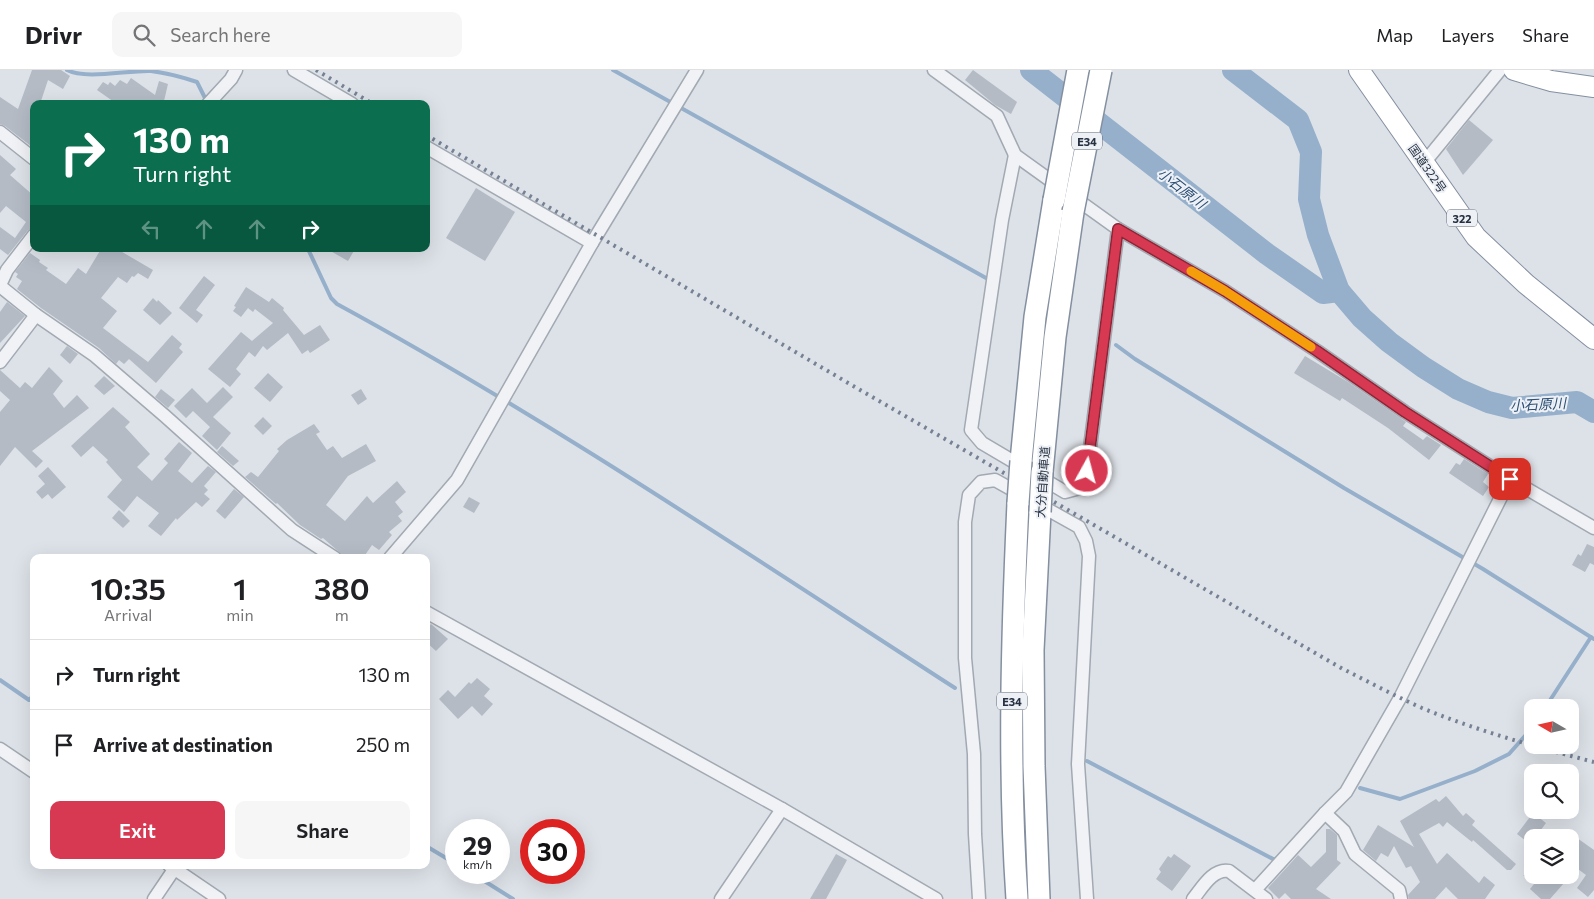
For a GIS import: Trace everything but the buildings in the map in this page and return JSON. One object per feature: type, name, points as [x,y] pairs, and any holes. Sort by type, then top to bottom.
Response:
[{"type":"highway","name":"大分自動車道","points":[[1017,899],[1012,766],[1012,649],[1018,503],[1035,317],[1078,70]]},
{"type":"highway","name":"大分自動車道","points":[[1039,899],[1034,766],[1033,650],[1042,472],[1055,337],[1073,212],[1101,70]]},
{"type":"highway","name":"国道322号","points":[[1359,70],[1476,237],[1526,284],[1594,339]]},
{"type":"highway","points":[[1514,70],[1551,81],[1594,87]]},
{"type":"street","points":[[212,100],[231,79],[236,70]]},
{"type":"street","points":[[294,70],[345,100]]},
{"type":"street","points":[[393,554],[457,480],[592,243],[697,70]]},
{"type":"street","points":[[934,70],[997,116],[1014,155],[1118,229],[1225,291],[1317,351],[1405,412],[1510,479],[1594,528]]},
{"type":"street","points":[[1424,163],[1500,70]]},
{"type":"street","points":[[0,132],[30,156]]},
{"type":"street","points":[[430,149],[592,243]]},
{"type":"street","points":[[1014,155],[1002,220],[971,430],[982,443],[1064,492],[1080,488],[1087,471],[1118,229]]},
{"type":"street","points":[[30,240],[7,270],[0,286],[36,315],[94,355],[292,530],[328,554]]},
{"type":"street","points":[[0,362],[36,315]]},
{"type":"street","points":[[1255,890],[1325,812],[1346,792],[1400,698],[1510,479]]},
{"type":"street","points":[[979,899],[975,834],[974,754],[965,658],[965,522],[969,495],[981,482],[995,480],[1079,527],[1086,541],[1089,556],[1078,764],[1087,899]]},
{"type":"street","points":[[430,614],[782,809],[936,899]]},
{"type":"street","points":[[0,749],[30,769]]},
{"type":"street","points":[[721,899],[782,809]]},
{"type":"street","points":[[1325,812],[1344,831],[1355,854],[1399,890],[1401,899]]},
{"type":"street","points":[[154,899],[171,869]]},
{"type":"street","points":[[177,869],[219,899]]},
{"type":"street","points":[[1193,899],[1216,872],[1221,870],[1229,871],[1266,899]]},
{"type":"waterway","points":[[67,70],[85,74],[142,71],[169,74],[197,82],[208,100]]},
{"type":"waterway","points":[[613,70],[986,278]]},
{"type":"waterway","name":"小石原川","points":[[1031,70],[1267,254],[1323,293],[1339,291]]},
{"type":"waterway","name":"小石原川","points":[[1233,70],[1298,120],[1311,152],[1309,199],[1318,235],[1339,291],[1362,318],[1389,342],[1423,367],[1458,389],[1488,402],[1512,408],[1577,402],[1594,412]]},
{"type":"waterway","points":[[309,252],[331,298],[337,304],[416,348],[573,442],[955,688]]},
{"type":"waterway","points":[[1116,345],[1135,359],[1344,488],[1483,569],[1594,639]]},
{"type":"waterway","points":[[1551,699],[1591,637]]},
{"type":"waterway","points":[[0,680],[30,699]]},
{"type":"waterway","points":[[1360,788],[1400,799],[1475,771],[1509,754],[1524,737]]},
{"type":"waterway","points":[[1087,761],[1275,860],[1277,858]]},
{"type":"waterway","points":[[430,848],[445,857]]},
{"type":"waterway","points":[[489,884],[513,899]]},
{"type":"railway","points":[[316,70],[366,100]]},
{"type":"railway","points":[[430,137],[855,387],[1343,669],[1422,708],[1464,724],[1594,762]]},
{"type":"slow traffic","points":[[1191,271],[1311,347]]},
{"type":"route","points":[[1087,471],[1118,229],[1225,291],[1317,351],[1405,412],[1510,479]]}]
